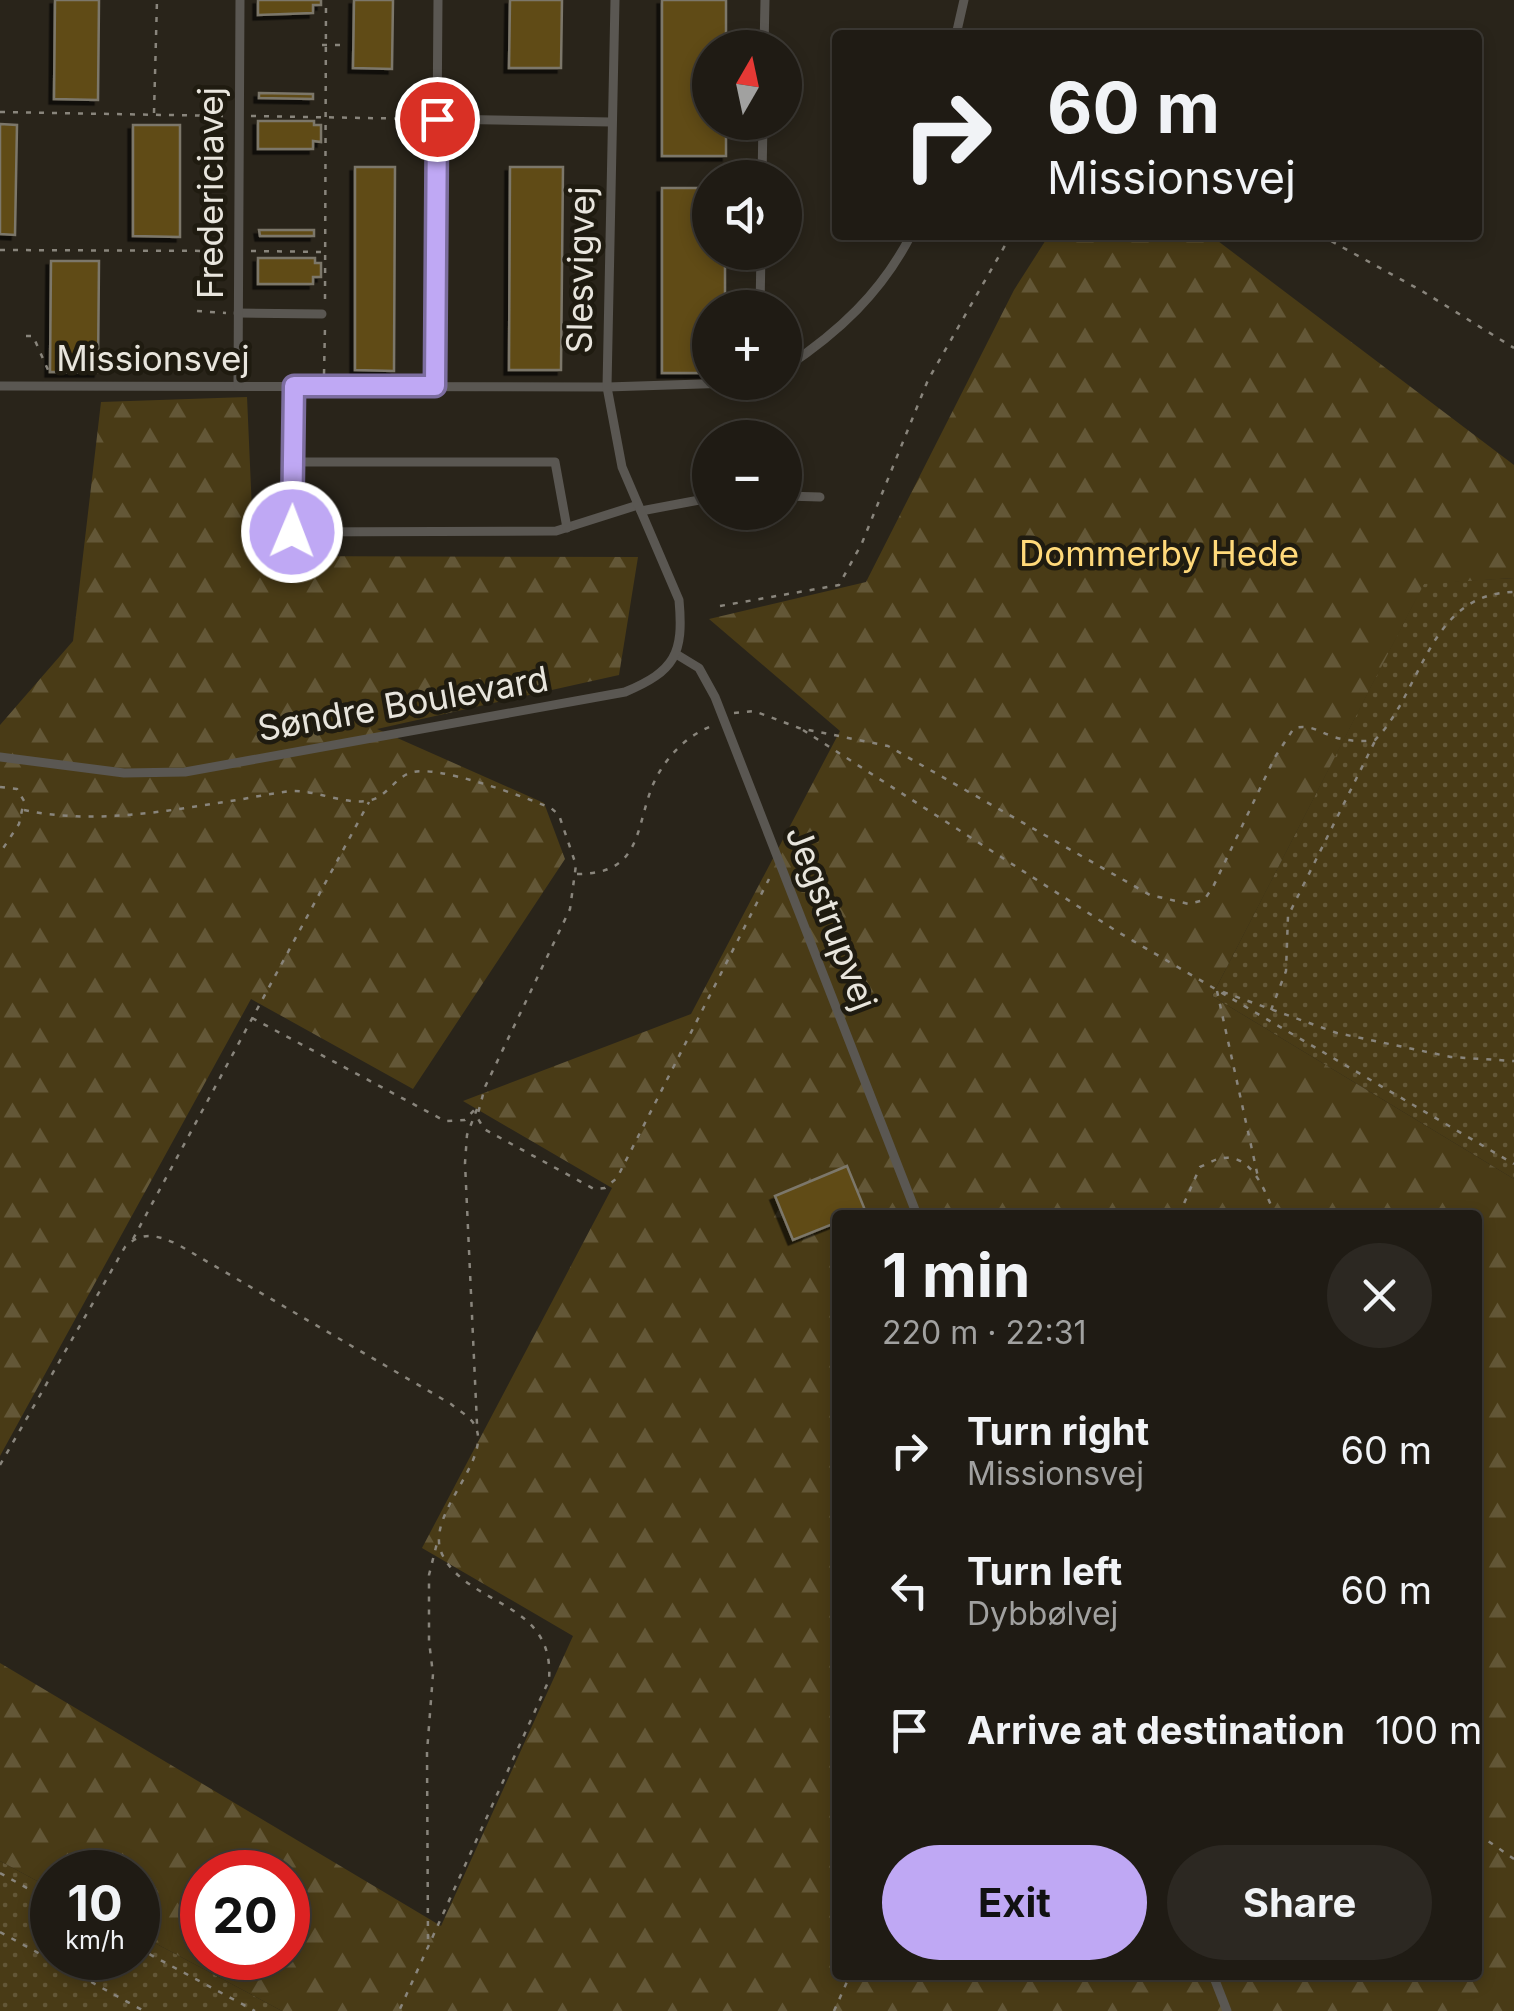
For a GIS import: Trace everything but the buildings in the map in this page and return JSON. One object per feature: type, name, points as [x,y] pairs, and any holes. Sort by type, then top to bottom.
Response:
[{"type":"lane","name":"Fredericiavej","points":[[238,386],[240,0]]},
{"type":"lane","points":[[435,386],[438,0]]},
{"type":"lane","name":"Slesvigvej","points":[[615,0],[606,387],[622,466],[679,600],[681,622],[676,654]]},
{"type":"lane","points":[[764,30],[765,0]]},
{"type":"lane","points":[[957,30],[964,0]]},
{"type":"lane","points":[[437,119],[611,122]]},
{"type":"lane","points":[[802,355],[847,321],[891,272],[908,240]]},
{"type":"lane","points":[[238,314],[322,314]]},
{"type":"lane","name":"Missionsvej","points":[[0,386],[692,385]]},
{"type":"lane","points":[[294,386],[292,532],[556,530],[640,508],[692,501]]},
{"type":"lane","points":[[292,462],[555,462],[567,528]]},
{"type":"lane","points":[[802,496],[820,497]]},
{"type":"lane","name":"Jegstrupvej","points":[[676,654],[699,668],[724,718],[916,1210]]},
{"type":"lane","name":"Søndre Boulevard","points":[[0,757],[124,773],[185,772],[626,692],[659,678],[676,654]]},
{"type":"lane","points":[[1215,1980],[1227,2011]]},
{"type":"path","points":[[154,114],[158,0]]},
{"type":"path","points":[[324,386],[326,0]]},
{"type":"path","points":[[324,45],[348,45]]},
{"type":"path","points":[[0,112],[437,119]]},
{"type":"path","points":[[720,606],[839,585],[862,542],[928,380],[1009,240]]},
{"type":"path","points":[[1329,240],[1422,290],[1514,348]]},
{"type":"path","points":[[0,250],[325,252]]},
{"type":"path","points":[[198,311],[238,314]]},
{"type":"path","points":[[26,336],[33,336],[51,386]]},
{"type":"path","points":[[1271,1010],[1286,971],[1288,916],[1375,740],[1386,729],[1425,654],[1446,624],[1462,609],[1514,592]]},
{"type":"path","points":[[576,874],[604,870],[629,855],[654,784],[677,748],[724,718],[754,711],[799,728],[888,746],[1150,895],[1189,904],[1204,900],[1213,887],[1275,757],[1294,728],[1316,728],[1352,740],[1375,740]]},
{"type":"path","points":[[799,728],[1118,932],[1514,1164]]},
{"type":"path","points":[[24,810],[53,816],[116,816],[307,791],[356,802],[370,801],[412,771],[426,771],[530,800],[559,815],[573,850],[576,874],[570,909],[478,1106],[464,1163],[477,1431],[474,1456],[445,1515],[429,1575],[432,1674],[427,1752],[428,1941]]},
{"type":"path","points":[[0,787],[17,790],[24,801],[24,810],[0,854]]},
{"type":"path","points":[[0,1465],[133,1239],[370,801]]},
{"type":"path","points":[[478,1106],[477,1117],[484,1129],[594,1189],[612,1184],[779,860]]},
{"type":"path","points":[[1217,990],[1356,1038],[1451,1058],[1514,1061]]},
{"type":"path","points":[[1217,990],[1258,1176],[1274,1210]]},
{"type":"path","points":[[252,1018],[445,1121],[464,1120],[478,1106]]},
{"type":"path","points":[[1181,1210],[1200,1167],[1224,1157],[1241,1162],[1258,1176]]},
{"type":"path","points":[[133,1239],[152,1235],[176,1244],[450,1404],[477,1431]]},
{"type":"path","points":[[399,2011],[548,1680],[550,1666],[548,1650],[533,1628],[456,1572],[443,1556],[440,1532]]},
{"type":"path","points":[[1482,1837],[1514,1858]]},
{"type":"path","points":[[0,1874],[30,1890]]},
{"type":"path","points":[[0,1932],[144,2011]]},
{"type":"path","points":[[160,1960],[255,2011]]},
{"type":"path","points":[[834,2011],[848,1980]]},
{"type":"green space","name":"Dommerby Hede","points":[[1046,240],[1217,240],[1514,465],[1514,578],[1424,584],[1212,996],[1514,1179],[1514,2011],[282,2011],[224,1980],[310,1980],[310,1850],[180,1850],[180,1956],[160,1946],[160,1850],[30,1850],[30,1877],[0,1861],[0,1663],[441,1926],[573,1636],[422,1548],[612,1188],[463,1101],[691,1014],[840,731],[709,619],[866,582],[1014,290]]},
{"type":"green space","points":[[247,397],[254,556],[638,557],[619,675],[377,729],[544,803],[565,859],[413,1089],[251,999],[0,1456],[0,725],[73,641],[101,402]]},
{"type":"green space","points":[[1514,578],[1514,1179],[1212,996],[1424,583]]},
{"type":"green space","points":[[0,1861],[30,1877],[30,1980],[160,1980],[160,1946],[180,1956],[180,1980],[224,1980],[282,2011],[0,2011]]},
{"type":"route","points":[[292,532],[294,386],[435,386],[437,119]]}]
